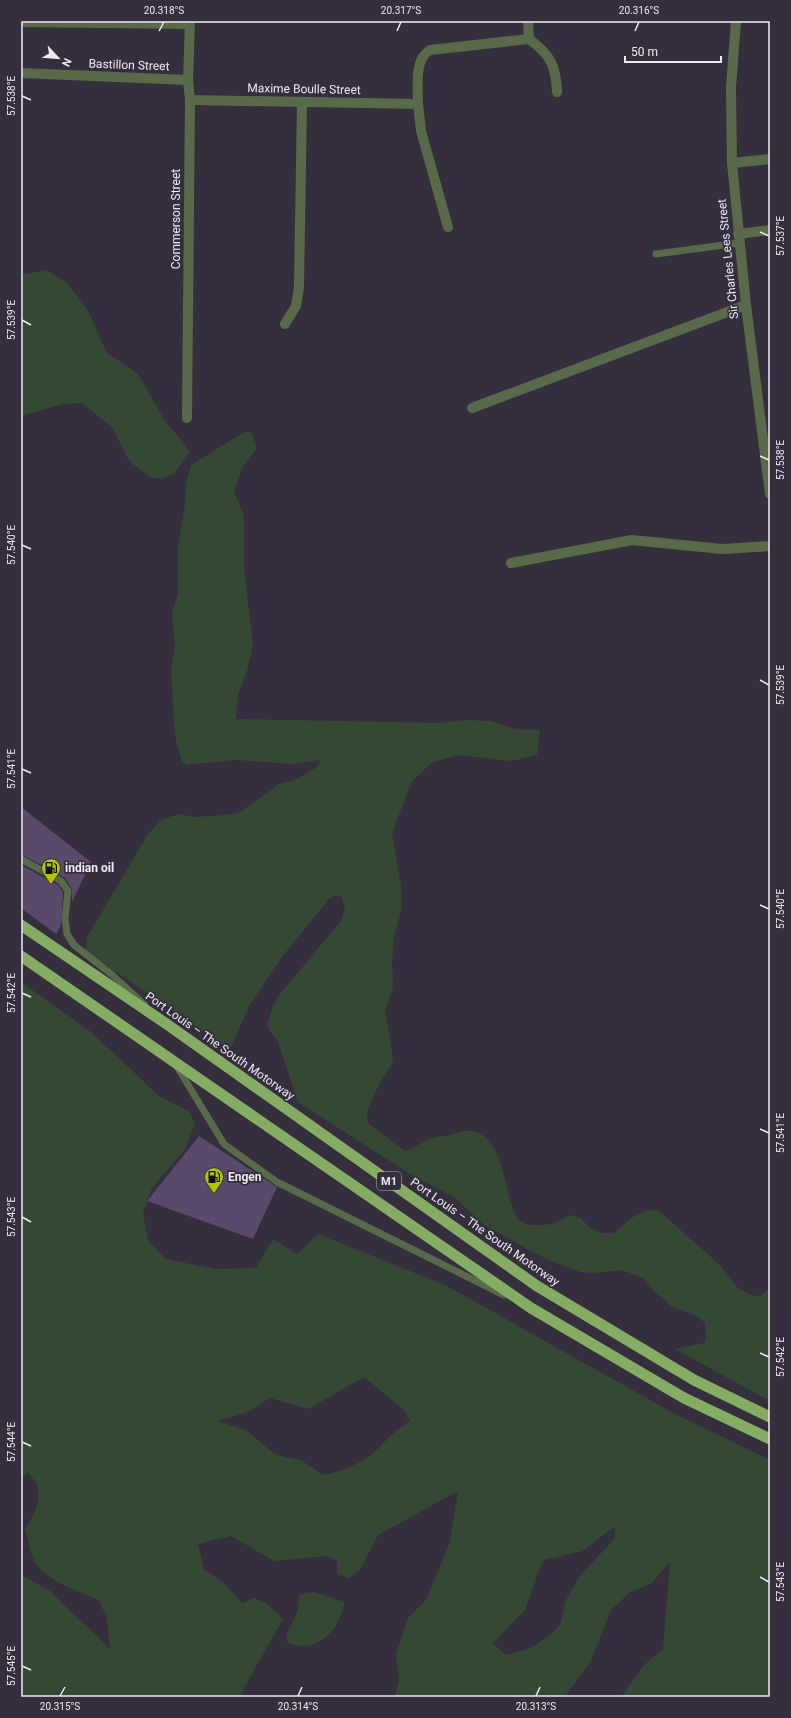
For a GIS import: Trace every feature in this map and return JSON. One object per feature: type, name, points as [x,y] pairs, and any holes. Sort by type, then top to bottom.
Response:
[{"type":"highway","name":"Port Louis – The South Motorway","points":[[21,925],[168,1025],[537,1286],[694,1380],[770,1416]]},
{"type":"highway","name":"M1","points":[[21,956],[531,1308],[684,1398],[770,1439]]},
{"type":"street","points":[[528,21],[529,39]]},
{"type":"street","name":"Sir Charles Lees Street","points":[[736,21],[731,87],[732,163],[738,239],[770,494]]},
{"type":"street","points":[[21,22],[189,23]]},
{"type":"street","name":"Commerson Street","points":[[187,418],[190,100],[188,80],[189,23]]},
{"type":"street","points":[[448,227],[421,131],[418,104],[420,64],[425,53],[430,50],[529,39],[543,49],[551,60],[554,69],[557,92]]},
{"type":"street","name":"Bastillon Street","points":[[21,73],[188,80]]},
{"type":"street","name":"Maxime Boulle Street","points":[[190,100],[418,104]]},
{"type":"street","points":[[285,324],[296,306],[299,287],[302,103]]},
{"type":"street","points":[[732,163],[770,159]]},
{"type":"street","points":[[738,239],[770,230]]},
{"type":"street","points":[[472,408],[746,306]]},
{"type":"street","points":[[511,563],[632,540],[722,549],[770,546]]},
{"type":"lane","points":[[656,254],[738,239]]},
{"type":"lane","points":[[21,859],[61,881],[68,891],[64,919],[67,934],[74,946],[110,973],[168,1025]]},
{"type":"lane","points":[[173,1061],[224,1144],[277,1182],[531,1308]]},
{"type":"green space","points":[[47,270],[68,284],[90,314],[106,352],[138,374],[165,421],[190,451],[174,474],[162,479],[150,477],[129,461],[112,427],[82,403],[63,404],[21,416],[21,275]]},
{"type":"green space","points":[[246,431],[252,433],[257,448],[242,468],[234,492],[244,516],[244,568],[253,645],[247,671],[238,695],[236,719],[441,723],[466,720],[491,721],[516,729],[540,730],[537,755],[511,761],[459,755],[433,762],[412,781],[392,833],[401,886],[401,911],[394,936],[392,961],[393,986],[385,1011],[393,1062],[372,1099],[367,1112],[368,1123],[405,1151],[435,1137],[468,1131],[481,1134],[489,1141],[500,1161],[516,1216],[519,1220],[529,1225],[557,1222],[569,1215],[581,1218],[589,1227],[601,1233],[613,1233],[633,1217],[645,1211],[658,1210],[721,1266],[737,1287],[747,1293],[759,1297],[770,1288],[770,1401],[675,1349],[704,1343],[706,1337],[705,1323],[695,1315],[671,1306],[649,1286],[646,1280],[621,1270],[593,1273],[580,1272],[548,1260],[484,1225],[454,1197],[410,1174],[298,1102],[278,1041],[267,1025],[273,1006],[280,994],[341,921],[345,908],[341,896],[335,895],[329,899],[282,957],[249,1006],[230,1050],[87,952],[86,939],[148,834],[162,819],[180,814],[193,817],[226,815],[240,812],[279,784],[293,781],[317,767],[320,760],[293,764],[236,760],[187,765],[182,761],[176,742],[171,667],[175,648],[172,613],[178,594],[178,546],[185,504],[186,485],[191,465]]},
{"type":"green space","points":[[21,982],[91,1032],[159,1096],[190,1112],[195,1124],[185,1149],[152,1188],[143,1214],[148,1240],[166,1259],[215,1269],[256,1268],[273,1239],[297,1254],[318,1234],[447,1286],[675,1414],[770,1460],[770,1697],[621,1697],[644,1665],[663,1649],[670,1562],[652,1583],[629,1593],[611,1610],[591,1661],[565,1697],[394,1697],[399,1681],[396,1654],[408,1618],[426,1600],[450,1542],[458,1491],[378,1535],[360,1570],[349,1578],[337,1574],[337,1561],[327,1556],[274,1561],[231,1536],[198,1544],[204,1569],[224,1583],[242,1603],[254,1598],[266,1603],[283,1619],[244,1688],[241,1697],[21,1697],[21,1575],[50,1591],[110,1649],[107,1619],[99,1600],[61,1584],[51,1578],[43,1572],[32,1556],[25,1529],[38,1503],[38,1491],[36,1483],[28,1472],[21,1479]],"holes":[[[364,1377],[404,1410],[410,1421],[399,1428],[371,1455],[348,1468],[323,1475],[301,1460],[276,1455],[246,1430],[217,1421],[248,1412],[270,1398],[308,1409]],[[615,1526],[615,1538],[579,1577],[566,1600],[560,1625],[551,1634],[531,1648],[506,1655],[493,1643],[525,1610],[543,1560],[583,1551]]]},
{"type":"green space","points":[[314,1592],[345,1602],[340,1617],[337,1624],[328,1636],[317,1643],[305,1646],[293,1645],[287,1642],[286,1636],[298,1610],[299,1594]]},
{"type":"building","points":[[21,807],[91,862],[72,902],[72,889],[65,878],[21,854]]},
{"type":"building","points":[[21,865],[58,885],[63,892],[61,925],[56,934],[21,908]]},
{"type":"building","name":"Engen","points":[[199,1136],[277,1187],[253,1239],[147,1201]]},
{"type":"place","name":"indian oil","points":[[51,885]]},
{"type":"place","name":"Engen","points":[[214,1194]]}]
